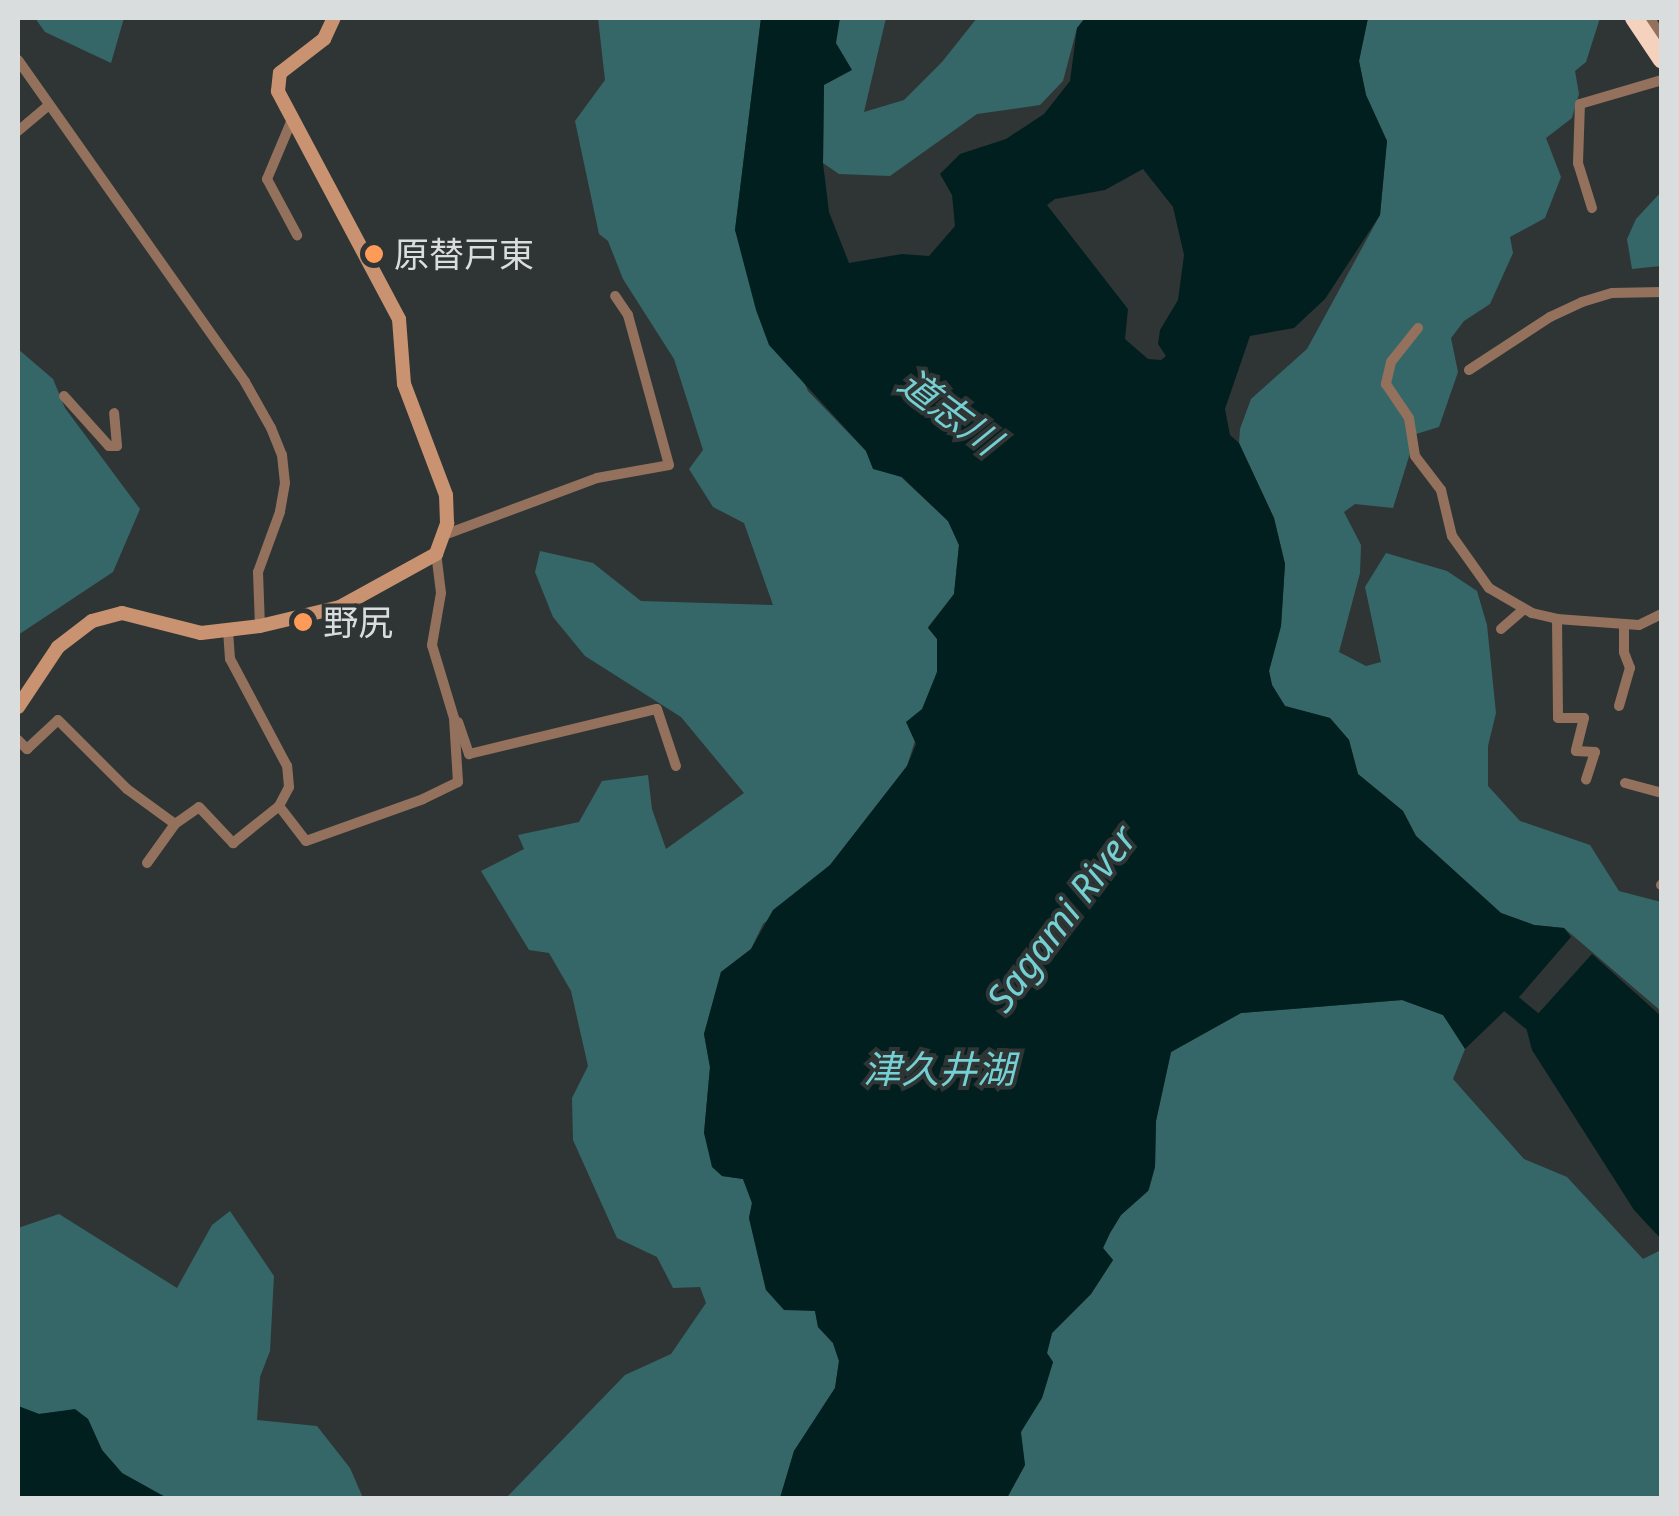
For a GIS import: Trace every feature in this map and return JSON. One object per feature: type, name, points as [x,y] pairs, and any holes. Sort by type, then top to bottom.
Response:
[{"type":"highway","points":[[1634,18],[1662,60]]},
{"type":"street","points":[[334,18],[324,39],[276,79],[291,122],[398,320],[404,384],[446,495],[444,535],[436,554],[441,593],[432,645],[469,754],[657,710],[676,766]]},
{"type":"street","points":[[1650,18],[1662,39]]},
{"type":"street","points":[[18,60],[245,382],[272,428],[282,455],[284,483],[280,512],[258,572],[260,626]]},
{"type":"street","points":[[1592,208],[1578,164],[1580,104],[1662,80]]},
{"type":"street","points":[[18,131],[49,106]]},
{"type":"street","points":[[291,122],[267,180],[297,234]]},
{"type":"street","points":[[1468,370],[1550,317],[1582,302],[1612,293],[1662,292]]},
{"type":"street","points":[[444,535],[578,484],[670,465],[628,315],[615,296]]},
{"type":"street","points":[[1418,328],[1391,362],[1386,384],[1409,418],[1415,456],[1441,490],[1452,536],[1489,588],[1524,609],[1557,618],[1624,625],[1639,624],[1662,614]]},
{"type":"street","points":[[64,396],[109,446],[117,446],[114,412]]},
{"type":"street","points":[[18,707],[58,647],[92,621],[122,612],[182,630],[228,631],[260,626],[340,607],[436,554]]},
{"type":"street","points":[[1501,629],[1524,609]]},
{"type":"street","points":[[1557,618],[1558,718],[1584,718],[1576,751],[1594,752],[1586,780]]},
{"type":"street","points":[[1619,706],[1630,668],[1624,652],[1624,625]]},
{"type":"street","points":[[148,863],[175,824],[199,808],[234,843],[278,806],[289,787],[288,766],[230,659],[228,631]]},
{"type":"street","points":[[278,806],[306,842],[423,800],[458,782],[454,718]]},
{"type":"street","points":[[18,740],[27,749],[58,720],[127,790],[175,824]]},
{"type":"street","points":[[1625,783],[1662,794]]},
{"type":"shaded area","points":[[35,18],[124,18],[111,63],[45,32]]},
{"type":"shaded area","points":[[598,18],[761,18],[735,230],[808,391],[866,451],[873,468],[901,477],[948,521],[959,545],[954,594],[928,627],[937,639],[937,672],[907,766],[830,865],[763,924],[751,949],[721,972],[704,1034],[710,1067],[704,1133],[722,1176],[743,1179],[752,1203],[749,1218],[766,1290],[815,1311],[818,1327],[833,1343],[839,1361],[835,1388],[794,1451],[780,1498],[506,1498],[625,1375],[671,1354],[706,1303],[700,1287],[673,1288],[657,1257],[617,1238],[573,1140],[572,1098],[588,1066],[571,991],[549,953],[529,950],[481,871],[524,849],[518,835],[579,822],[602,781],[648,775],[652,809],[666,849],[744,793],[681,717],[585,656],[553,617],[535,572],[540,551],[593,563],[641,601],[773,605],[744,523],[713,507],[689,469],[703,450],[674,359],[623,279],[608,241],[599,234],[575,121],[605,80]]},
{"type":"shaded area","points":[[840,18],[886,18],[864,112],[904,100],[942,62],[977,18],[1085,18],[1077,28],[1063,81],[1040,105],[977,114],[890,176],[839,174],[823,163],[824,85]]},
{"type":"shaded area","points":[[1368,18],[1600,18],[1586,62],[1575,71],[1579,94],[1572,118],[1546,138],[1561,177],[1545,218],[1510,237],[1513,253],[1490,304],[1464,321],[1451,338],[1458,372],[1439,427],[1416,434],[1393,508],[1355,504],[1344,512],[1361,545],[1360,573],[1339,652],[1366,666],[1381,662],[1365,587],[1386,553],[1447,571],[1477,591],[1487,625],[1496,713],[1488,746],[1488,786],[1520,821],[1590,845],[1619,891],[1661,902],[1661,1011],[1564,928],[1534,925],[1501,913],[1416,836],[1403,811],[1358,774],[1349,740],[1330,718],[1285,706],[1272,685],[1269,671],[1281,626],[1285,564],[1274,518],[1239,443],[1240,429],[1251,399],[1307,349],[1380,215],[1387,141],[1366,95],[1359,61]]},
{"type":"shaded area","points":[[1661,192],[1661,266],[1632,269],[1627,239],[1636,219]]},
{"type":"shaded area","points":[[18,349],[53,379],[65,408],[140,509],[113,572],[18,635]]},
{"type":"shaded area","points":[[1402,1000],[1443,1015],[1465,1049],[1453,1079],[1524,1159],[1567,1177],[1643,1259],[1661,1250],[1661,1498],[1007,1498],[1025,1465],[1020,1432],[1042,1398],[1053,1362],[1047,1353],[1052,1333],[1091,1294],[1113,1260],[1103,1248],[1110,1233],[1121,1215],[1149,1190],[1155,1167],[1156,1121],[1171,1052],[1241,1013]]},
{"type":"shaded area","points":[[230,1211],[274,1276],[270,1351],[260,1377],[257,1420],[317,1426],[350,1468],[363,1498],[167,1498],[122,1473],[102,1450],[88,1419],[75,1410],[39,1414],[18,1406],[18,1228],[59,1214],[177,1288],[212,1225]]},
{"type":"water","name":"津久井湖","points":[[761,18],[840,18],[836,43],[852,70],[824,85],[823,163],[829,212],[849,263],[902,254],[929,256],[955,226],[952,195],[940,174],[960,154],[1006,139],[1044,114],[1070,81],[1077,28],[1085,18],[1368,18],[1359,61],[1366,95],[1387,141],[1380,215],[1325,299],[1294,328],[1250,336],[1225,409],[1230,435],[1239,443],[1274,518],[1285,564],[1281,626],[1269,671],[1272,685],[1285,706],[1330,718],[1349,740],[1358,774],[1403,811],[1416,836],[1501,913],[1534,925],[1564,928],[1571,937],[1521,995],[1465,1049],[1443,1015],[1402,1000],[1241,1013],[1171,1052],[1156,1121],[1155,1167],[1148,1191],[1121,1215],[1110,1233],[1103,1248],[1113,1260],[1091,1294],[1052,1333],[1047,1353],[1053,1362],[1042,1398],[1021,1432],[1025,1465],[1007,1498],[780,1498],[794,1451],[835,1388],[839,1361],[833,1343],[818,1327],[815,1311],[784,1310],[766,1290],[749,1218],[752,1203],[743,1179],[722,1176],[712,1167],[704,1133],[710,1067],[704,1034],[721,972],[751,949],[773,910],[830,865],[907,766],[916,744],[906,722],[922,709],[937,672],[937,639],[928,628],[954,594],[959,545],[948,521],[902,477],[873,469],[866,451],[769,345],[735,230]],"holes":[[[1143,169],[1173,207],[1184,255],[1178,300],[1160,330],[1158,344],[1166,356],[1161,360],[1148,359],[1125,339],[1128,309],[1047,205],[1055,199],[1105,190]]]},
{"type":"water","points":[[1592,954],[1661,1016],[1661,1239],[1634,1210],[1532,1050],[1526,1027]]},
{"type":"water","points":[[18,1406],[39,1414],[75,1409],[88,1419],[102,1450],[122,1473],[167,1498],[18,1498]]},
{"type":"waterway","name":"Sagami River","points":[[1494,990],[1553,1038]]},
{"type":"place","name":"原替戸東","points":[[374,254]]},
{"type":"place","name":"野尻","points":[[303,622]]},
{"type":"water label","name":"道志川","points":[[950,411]]}]
